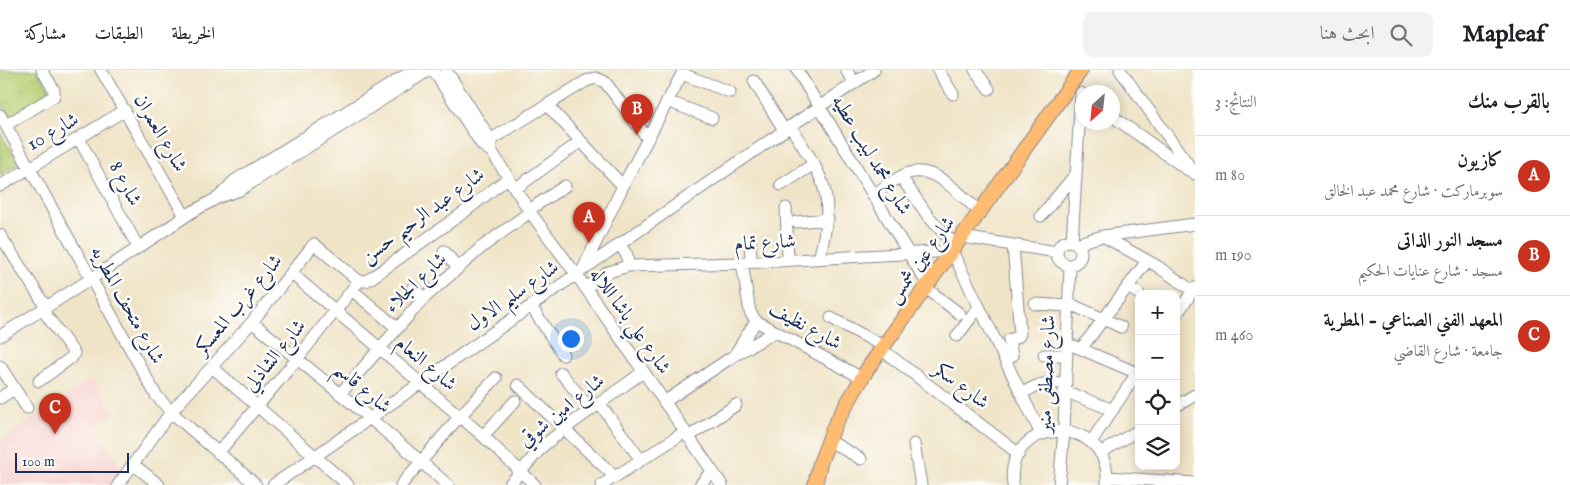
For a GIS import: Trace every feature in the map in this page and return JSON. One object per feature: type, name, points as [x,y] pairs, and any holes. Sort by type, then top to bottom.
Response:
[{"type":"main road","name":"شارع عين شمس","points":[[1079,85],[1082,70]]},
{"type":"main road","name":"شارع عين شمس","points":[[815,485],[834,424],[882,347],[980,212],[1075,95]]},
{"type":"street","points":[[6,126],[54,96],[54,90],[42,70]]},
{"type":"street","name":"شارع العمران","points":[[101,70],[185,216]]},
{"type":"street","name":"شارع علي باشا اللاله","points":[[219,197],[234,181],[414,70]]},
{"type":"street","name":"شارع علي باشا اللاله","points":[[0,335],[91,279],[185,216],[219,197],[240,190],[431,70],[462,105],[530,211],[580,271],[585,288],[711,472],[722,485]]},
{"type":"street","name":"شارع علي باشا اللاله","points":[[446,70],[462,105]]},
{"type":"street","name":"شارع محمد لبيب عطيه","points":[[797,70],[927,286]]},
{"type":"street","points":[[846,70],[854,83]]},
{"type":"street","name":"شارع سليم الاول","points":[[273,485],[371,419],[619,244],[874,70]]},
{"type":"street","points":[[938,70],[953,94]]},
{"type":"street","points":[[975,70],[989,89]]},
{"type":"street","points":[[1120,70],[1195,175]]},
{"type":"street","points":[[580,271],[683,72],[730,92]]},
{"type":"street","points":[[487,143],[586,81],[596,78],[605,82],[648,139]]},
{"type":"street","points":[[754,81],[814,164],[825,188],[828,202],[828,218],[820,259]]},
{"type":"street","points":[[667,101],[712,118]]},
{"type":"street","points":[[547,105],[623,186]]},
{"type":"street","name":"شارع 10","points":[[0,186],[125,110]]},
{"type":"street","name":"شارع متحف المطريه","points":[[0,115],[153,390],[171,412],[256,485]]},
{"type":"street","points":[[1120,122],[1195,175]]},
{"type":"street","points":[[1077,130],[1075,244],[1081,252],[1079,259],[1070,265],[1060,261],[1057,252],[1062,244],[1075,244],[1103,236],[1195,224]]},
{"type":"street","name":"شارع 8","points":[[79,139],[138,247]]},
{"type":"street","points":[[515,189],[581,142]]},
{"type":"street","points":[[781,185],[814,164]]},
{"type":"street","points":[[873,195],[901,177],[919,172],[929,173],[938,176],[980,212]]},
{"type":"street","points":[[1041,216],[1075,175]]},
{"type":"street","points":[[901,177],[928,216],[957,245],[979,307],[1041,434]]},
{"type":"street","name":"شارع عبد الرحيم حسن","points":[[356,286],[374,276],[467,210],[508,178]]},
{"type":"street","name":"شارع الجلاء","points":[[340,394],[424,298],[458,268],[565,186]]},
{"type":"street","points":[[786,208],[788,260]]},
{"type":"street","points":[[796,222],[828,218]]},
{"type":"street","points":[[0,235],[44,308],[74,353],[72,357],[38,381]]},
{"type":"street","points":[[1103,236],[1194,289],[1180,309]]},
{"type":"street","name":"شارع نظيف","points":[[750,240],[747,263],[750,312],[756,321],[862,378]]},
{"type":"street","name":"شارع غرب المعسكر","points":[[118,485],[171,412],[252,322],[314,244],[356,286]]},
{"type":"street","points":[[619,244],[627,255],[628,266]]},
{"type":"street","name":"شارع تمام","points":[[585,288],[609,272],[628,266],[820,259],[908,253],[957,245],[1013,245],[1057,252]]},
{"type":"street","points":[[1005,360],[1012,356],[1009,340],[1018,337],[1020,334],[1013,245]]},
{"type":"street","points":[[444,251],[458,268]]},
{"type":"street","points":[[1080,349],[1147,261]]},
{"type":"street","name":"شارع مصطفى منير","points":[[1059,485],[1064,431],[1070,265]]},
{"type":"street","name":"شارع النعام","points":[[291,273],[460,416],[535,485]]},
{"type":"street","points":[[356,286],[397,328]]},
{"type":"street","name":"شارع الشاذلي","points":[[218,453],[356,286]]},
{"type":"street","points":[[927,286],[960,314]]},
{"type":"street","points":[[413,287],[424,298]]},
{"type":"street","points":[[1128,287],[1135,291]]},
{"type":"street","points":[[1035,304],[1068,305],[1121,327]]},
{"type":"street","points":[[531,306],[562,355]]},
{"type":"street","points":[[957,336],[979,307]]},
{"type":"street","name":"شارع سكر","points":[[831,318],[882,347],[1019,454]]},
{"type":"street","points":[[735,355],[756,321]]},
{"type":"street","name":"شارع قاسم","points":[[252,322],[371,419],[448,485]]},
{"type":"street","points":[[664,402],[735,355],[775,332]]},
{"type":"street","points":[[1044,356],[1067,349],[1080,349],[1135,376]]},
{"type":"street","points":[[0,366],[27,408]]},
{"type":"street","points":[[212,367],[348,485]]},
{"type":"street","name":"شارع امين شوقي","points":[[509,485],[543,446],[594,406],[643,372]]},
{"type":"street","points":[[561,373],[594,406],[641,460]]},
{"type":"street","points":[[401,485],[460,416],[496,378]]},
{"type":"street","points":[[1091,442],[1135,380]]},
{"type":"street","points":[[1022,394],[1042,383],[1053,382],[1113,410]]},
{"type":"street","points":[[518,385],[615,477]]},
{"type":"street","points":[[0,398],[14,389]]},
{"type":"street","points":[[1180,404],[1195,395]]},
{"type":"street","points":[[483,436],[515,401]]},
{"type":"street","points":[[602,485],[736,405]]},
{"type":"street","points":[[1013,485],[1014,466],[1025,446],[1041,434],[1064,431],[1078,434],[1091,442],[1100,453],[1106,465],[1107,481],[1195,483]]},
{"type":"street","points":[[1100,453],[1135,432]]},
{"type":"street","points":[[828,440],[861,459]]},
{"type":"street","points":[[914,444],[922,485]]},
{"type":"street","points":[[133,464],[158,485]]},
{"type":"street","points":[[700,485],[711,472]]},
{"type":"shaded area","points":[[92,379],[115,413],[94,427],[123,469],[111,485],[0,485],[0,441]]},
{"type":"green space","points":[[0,70],[38,70],[52,94],[11,119],[0,100]]},
{"type":"green space","points":[[0,133],[19,163],[0,175]]},
{"type":"place","name":"مسجد النور الذاتى","points":[[637,135]]},
{"type":"place","name":"كازيون","points":[[589,243]]},
{"type":"place","name":"المعهد الفني الصناعي - المطرية","points":[[55,434]]}]
